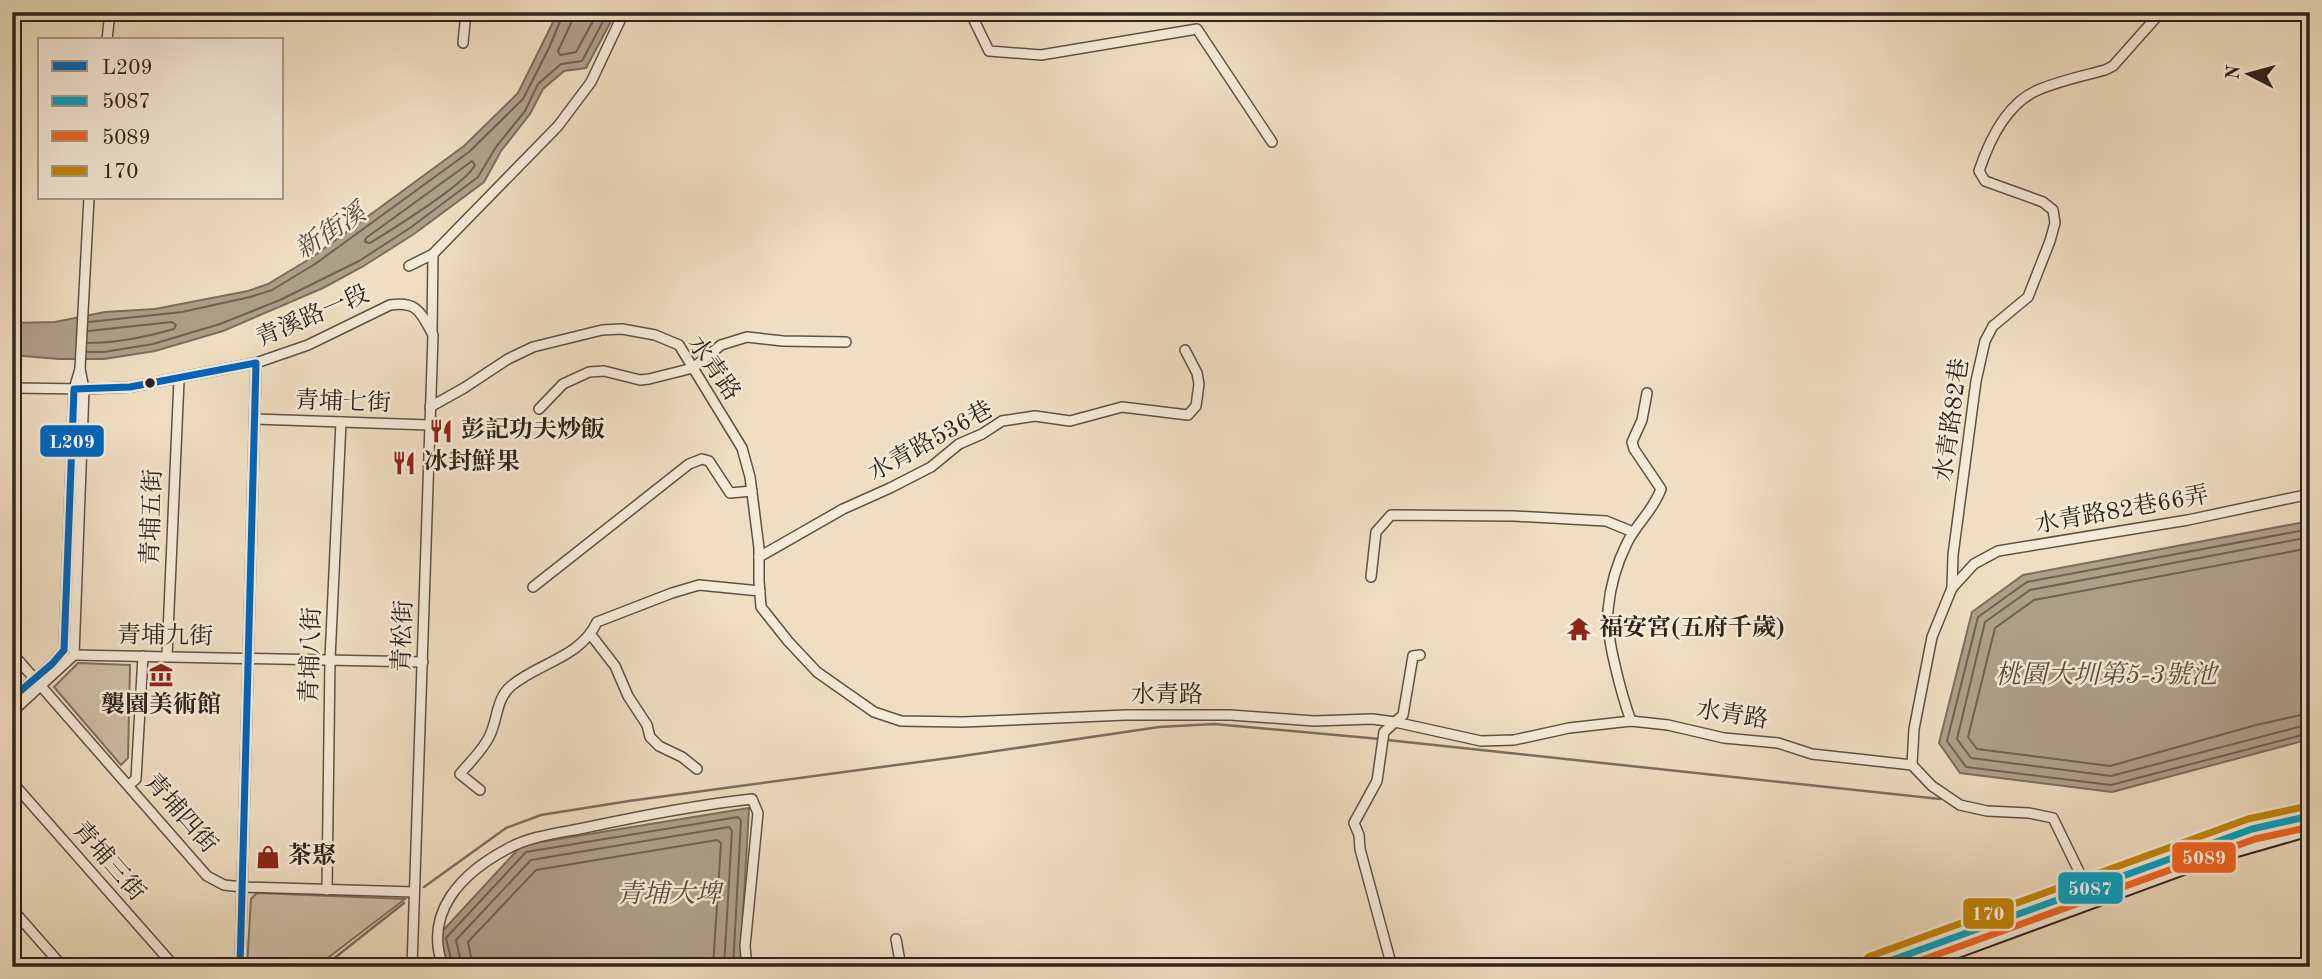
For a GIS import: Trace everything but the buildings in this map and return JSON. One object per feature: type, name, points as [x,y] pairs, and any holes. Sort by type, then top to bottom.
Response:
[{"type":"main road","points":[[1914,967],[2252,829],[2310,817]]},
{"type":"main road","points":[[1872,967],[2090,895],[2310,829]]},
{"type":"street","points":[[107,38],[110,12]]},
{"type":"street","points":[[463,44],[466,12]]},
{"type":"street","points":[[409,266],[433,254],[558,126],[591,82],[624,12]]},
{"type":"street","points":[[970,12],[989,51],[1041,55],[1197,29],[1272,142]]},
{"type":"street","name":"水青路82巷","points":[[1912,765],[1914,729],[1933,637],[1952,588],[1953,555],[1984,341],[1993,326],[2028,297],[2055,223],[2053,210],[2043,202],[1985,181],[1979,171],[1987,147],[2020,100],[2036,90],[2105,70],[2119,60],[2161,12]]},
{"type":"street","points":[[12,712],[64,650],[66,638],[89,200]]},
{"type":"street","name":"青松街","points":[[412,967],[433,254]]},
{"type":"street","name":"青溪路一段","points":[[12,388],[130,387],[178,380],[256,363],[308,345],[390,305],[405,303],[419,310],[432,333]]},
{"type":"street","name":"水青路","points":[[430,407],[508,359],[533,347],[602,330],[622,329],[654,335],[679,345],[742,448],[752,491],[761,607],[817,671],[874,712],[901,721],[963,722],[1165,715],[1230,715],[1314,721],[1372,719],[1481,741],[1514,740],[1569,728],[1630,721],[1668,725],[1724,738],[1778,743],[1812,754],[1912,765]]},
{"type":"street","points":[[539,409],[563,384],[589,372],[604,371],[640,380],[693,368],[721,345],[747,337],[783,341],[846,342]]},
{"type":"street","name":"水青路536巷","points":[[759,557],[843,509],[930,467],[959,444],[1002,421],[1035,416],[1070,421],[1122,407],[1188,415],[1196,407],[1199,384],[1197,373],[1185,349]]},
{"type":"street","points":[[240,967],[256,363]]},
{"type":"street","name":"青埔五街","points":[[167,656],[178,380]]},
{"type":"street","points":[[12,698],[74,655],[79,389]]},
{"type":"street","points":[[1630,721],[1613,651],[1607,612],[1620,557],[1633,532],[1655,504],[1661,489],[1633,449],[1632,442],[1642,420],[1647,393]]},
{"type":"street","name":"青埔七街","points":[[255,419],[429,425]]},
{"type":"street","name":"青埔八街","points":[[327,890],[330,659],[341,422]]},
{"type":"street","points":[[533,587],[689,464],[702,459],[709,461],[730,493],[752,491]]},
{"type":"street","name":"水青路82巷66弄","points":[[1952,588],[1974,564],[1998,551],[2188,520],[2310,494]]},
{"type":"street","points":[[1371,576],[1376,532],[1391,515],[1514,516],[1606,521],[1633,532]]},
{"type":"street","points":[[480,790],[460,774],[490,736],[500,700],[509,688],[531,672],[570,654],[591,635],[597,622],[699,585],[760,591]]},
{"type":"street","points":[[591,635],[615,666],[628,696],[647,725],[650,737],[659,746],[682,757],[697,769]]},
{"type":"street","name":"青埔四街","points":[[12,653],[207,876],[224,885],[242,887],[414,892]]},
{"type":"street","name":"青埔九街","points":[[74,655],[422,662]]},
{"type":"street","points":[[1392,967],[1354,823],[1377,781],[1384,732],[1404,715],[1410,667],[1413,656],[1420,655]]},
{"type":"street","points":[[130,785],[136,779],[143,656]]},
{"type":"street","points":[[1912,765],[1932,786],[1960,805],[1987,811],[2029,813],[2053,818],[2090,895]]},
{"type":"street","name":"青埔三街","points":[[12,782],[175,967]]},
{"type":"street","points":[[443,967],[436,949],[438,925],[448,898],[468,878],[509,848],[534,838],[633,818],[752,799],[758,813],[745,946],[747,967]]},
{"type":"street","points":[[12,909],[63,967]]},
{"type":"street","points":[[896,939],[901,967]]},
{"type":"shaded area","points":[[78,663],[130,665],[128,758],[121,765],[54,687]]},
{"type":"shaded area","points":[[257,893],[405,899],[316,967],[247,967],[251,899]]},
{"type":"water","name":"新街溪","points":[[558,12],[616,12],[586,68],[564,71],[543,89],[530,114],[501,151],[484,182],[414,234],[362,267],[323,288],[223,331],[155,351],[104,359],[12,355],[12,323],[55,322],[105,312],[155,309],[248,291],[268,284],[311,258],[464,146],[518,93]]},
{"type":"water","name":"桃園大圳第5-3號池","points":[[2310,521],[2310,739],[2112,792],[1960,773],[1939,743],[1972,612],[2023,575]]},
{"type":"water","name":"青埔大埤","points":[[749,808],[740,967],[447,967],[437,937],[522,845]]},
{"type":"waterway","points":[[424,887],[506,828],[541,815],[629,801],[1159,727],[1214,724],[1380,739]]},
{"type":"waterway","points":[[1387,740],[1940,799]]},
{"type":"waterway","points":[[323,967],[404,903]]},
{"type":"transit line","name":"L209","points":[[12,698],[52,664],[64,650],[74,389],[130,387],[256,363],[240,967]]},
{"type":"transit line","name":"170","points":[[1868,957],[2248,819],[2308,806]]},
{"type":"transit line","name":"5087","points":[[1873,967],[2252,829],[2310,816]]},
{"type":"transit line","name":"5089","points":[[1903,967],[2255,839],[2310,827]]},
{"type":"place","name":"彭記功夫炒飯","points":[[441,431]]},
{"type":"place","name":"冰封鮮果","points":[[404,463]]},
{"type":"place","name":"福安宮(五府千歲)","points":[[1579,629]]},
{"type":"place","name":"襲園美術館","points":[[161,675]]},
{"type":"place","name":"茶聚","points":[[268,857]]}]
